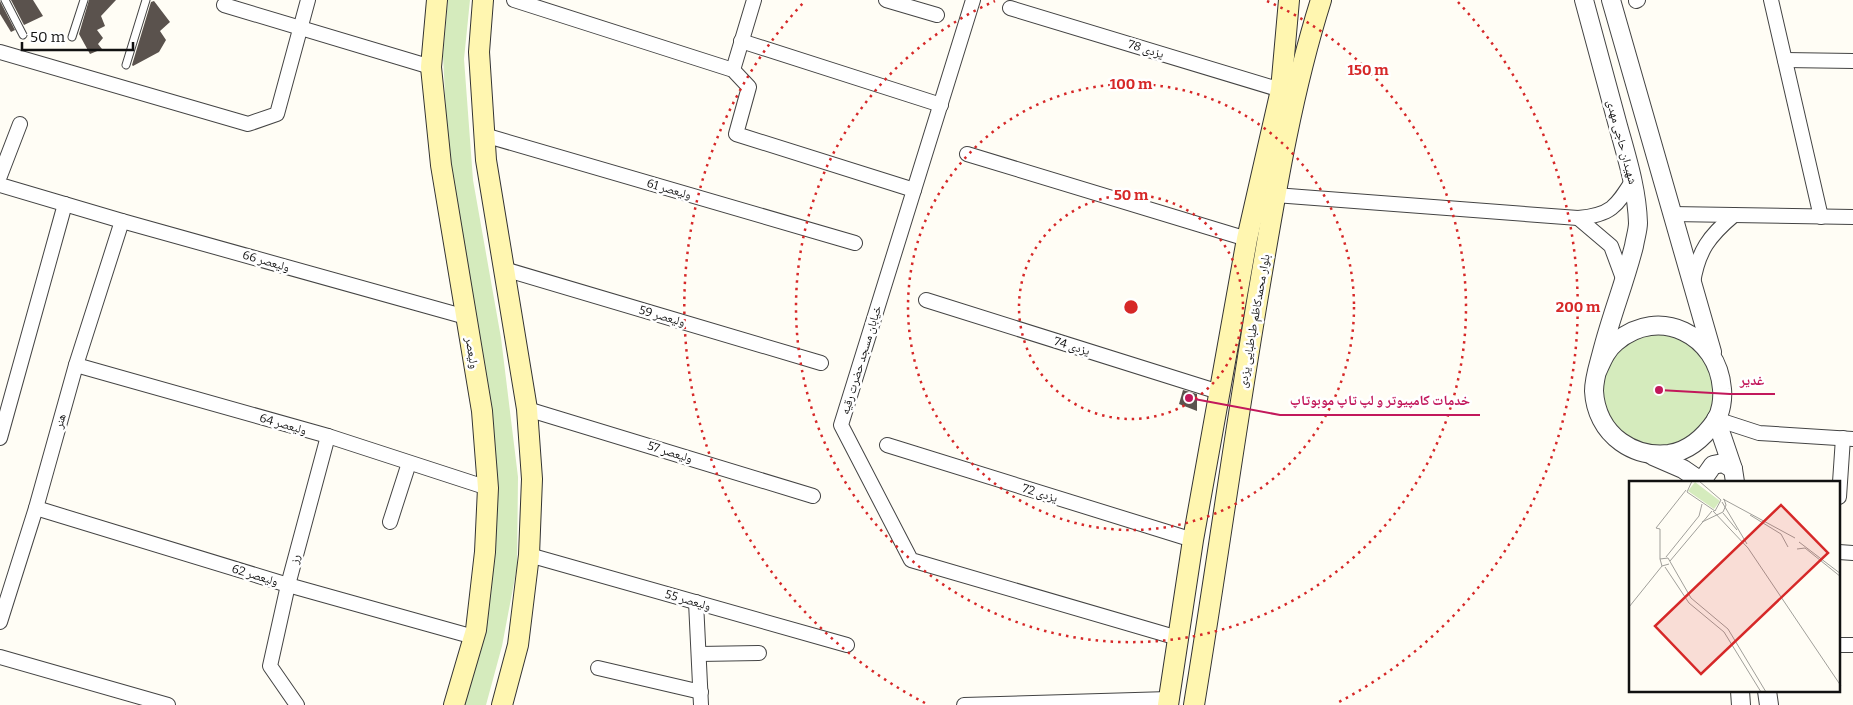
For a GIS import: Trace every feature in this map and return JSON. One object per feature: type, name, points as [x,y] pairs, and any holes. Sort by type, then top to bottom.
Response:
[{"type":"main road","name":"ولیعصر","points":[[437,0],[430,67],[441,165],[482,411],[488,488],[485,552],[474,637],[454,705]]},
{"type":"main road","points":[[483,0],[479,52],[486,160],[526,409],[532,479],[529,555],[518,645],[502,705]]},
{"type":"main road","name":"بلوار محمدکاظم طباطبایی یزدی","points":[[1168,702],[1193,540],[1247,239],[1281,90],[1288,0]]},
{"type":"main road","name":"بلوار محمدکاظم طباطبایی یزدی","points":[[1194,705],[1220,546],[1241,394],[1275,195],[1306,47],[1321,0]]},
{"type":"street","points":[[0,52],[248,124],[277,114],[308,0]]},
{"type":"street","points":[[514,0],[733,70],[749,87],[736,134],[914,190]]},
{"type":"street","points":[[733,70],[754,0]]},
{"type":"street","points":[[886,0],[937,15]]},
{"type":"street","name":"خیابان مسجد حضرت رقیه","points":[[973,0],[841,425],[911,560],[1178,638]]},
{"type":"street","name":"شهیدان حاجی مهدی","points":[[1584,0],[1633,180],[1638,225],[1624,281],[1609,324],[1597,372]]},
{"type":"street","points":[[1611,0],[1712,355],[1721,376],[1723,398],[1716,419],[1694,445],[1682,450],[1658,455],[1645,453]]},
{"type":"street","points":[[1771,0],[1821,217]]},
{"type":"street","points":[[224,5],[430,67]]},
{"type":"street","name":"یزدی 78","points":[[1010,8],[1281,90]]},
{"type":"street","points":[[741,41],[941,105]]},
{"type":"street","points":[[1785,60],[1853,61]]},
{"type":"street","points":[[0,176],[20,124]]},
{"type":"street","name":"ولیعصر 61","points":[[484,135],[855,243]]},
{"type":"street","points":[[967,154],[1247,239]]},
{"type":"street","points":[[1275,195],[1578,218],[1606,213],[1619,202],[1633,180]]},
{"type":"street","name":"ولیعصر 66","points":[[0,185],[466,317]]},
{"type":"street","points":[[0,438],[65,204]]},
{"type":"street","points":[[1672,214],[1853,217]]},
{"type":"street","points":[[1693,286],[1696,264],[1707,242],[1716,230],[1734,215]]},
{"type":"street","points":[[1578,218],[1611,246],[1624,281]]},
{"type":"street","name":"هنر","points":[[0,622],[36,508],[76,365],[122,221]]},
{"type":"street","name":"ولیعصر 59","points":[[504,269],[821,363]]},
{"type":"street","name":"یزدی 74","points":[[926,300],[1219,392]]},
{"type":"street","points":[[1700,481],[1683,469],[1629,447],[1614,437],[1603,423],[1596,407],[1594,389],[1597,372],[1604,356],[1615,342],[1630,332],[1652,326],[1677,329],[1697,339],[1712,355]]},
{"type":"street","name":"ولیعصر 64","points":[[76,365],[328,436],[488,488]]},
{"type":"street","name":"ولیعصر 57","points":[[526,409],[813,496]]},
{"type":"street","points":[[1716,419],[1759,433],[1848,438],[1840,490]]},
{"type":"street","points":[[1716,419],[1734,476]]},
{"type":"street","name":"رز","points":[[297,705],[270,666],[288,585],[328,436]]},
{"type":"street","name":"یزدی 72","points":[[887,445],[1193,540]]},
{"type":"street","points":[[390,522],[408,463]]},
{"type":"street","points":[[1702,481],[1713,465],[1723,463],[1734,476]]},
{"type":"street","name":"ولیعصر 62","points":[[36,508],[288,585],[474,637]]},
{"type":"street","points":[[1840,552],[1853,553]]},
{"type":"street","name":"ولیعصر 55","points":[[529,555],[847,645]]},
{"type":"street","points":[[598,668],[701,698],[696,602]]},
{"type":"street","points":[[1840,645],[1853,645]]},
{"type":"street","points":[[699,654],[759,653]]},
{"type":"street","points":[[0,658],[168,705]]},
{"type":"street","points":[[1740,692],[1742,705]]},
{"type":"street","points":[[1767,692],[1769,705]]},
{"type":"street","points":[[964,705],[1168,702]]},
{"type":"lane","points":[[5,0],[23,35]]},
{"type":"lane","points":[[72,38],[84,0]]},
{"type":"lane","points":[[126,65],[146,0]]},
{"type":"green space","points":[[448,0],[470,0],[464,59],[473,180],[501,338],[518,477],[517,567],[502,646],[486,705],[463,705],[475,667],[491,595],[496,514],[448,150],[443,56]]},
{"type":"green space","points":[[1673,333],[1712,355],[1715,408],[1690,440],[1660,450],[1634,443],[1609,421],[1601,396],[1605,374],[1615,351],[1641,335]]},
{"type":"building","points":[[11,0],[33,0],[43,16],[24,25]]},
{"type":"building","points":[[89,0],[116,0],[101,16],[105,26],[97,30],[103,38],[98,44],[102,49],[90,54],[79,34]]},
{"type":"building","points":[[0,1],[15,30],[11,32],[0,14]]},
{"type":"building","points":[[154,1],[170,22],[160,31],[166,40],[159,52],[133,66],[151,2]]},
{"type":"building","points":[[1183,390],[1197,394],[1197,411],[1179,404]]},
{"type":"place","name":"غدیر","points":[[1659,390]]},
{"type":"place","name":"خدمات کامپیوتر و لپ تاپ موبوتاپ","points":[[1189,398]]}]
